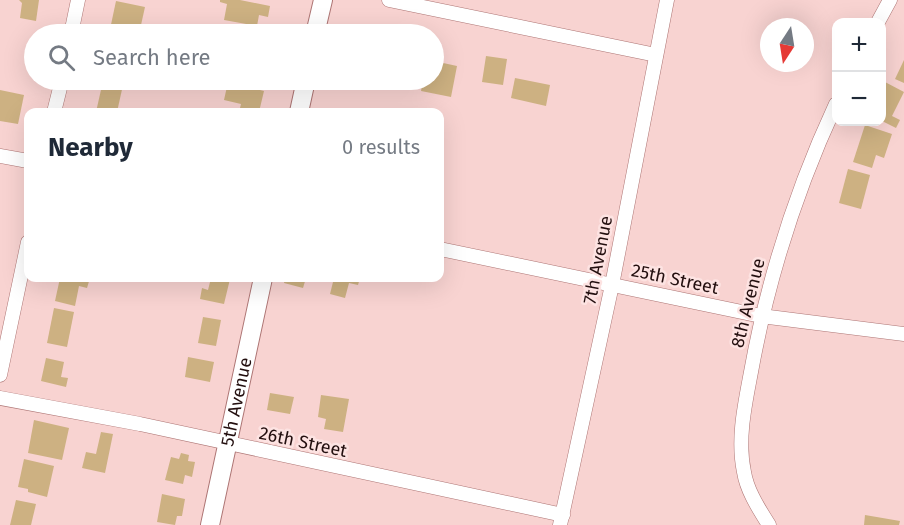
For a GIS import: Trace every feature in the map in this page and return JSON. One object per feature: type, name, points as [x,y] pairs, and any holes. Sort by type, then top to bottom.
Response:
[{"type":"street","points":[[73,24],[78,0]]},
{"type":"street","points":[[317,24],[322,0]]},
{"type":"street","points":[[389,0],[656,54]]},
{"type":"street","name":"7th Avenue","points":[[561,520],[612,285],[667,0]]},
{"type":"street","points":[[880,18],[890,0]]},
{"type":"street","points":[[55,108],[60,90]]},
{"type":"street","points":[[300,108],[304,90]]},
{"type":"street","name":"8th Avenue","points":[[766,520],[744,472],[742,423],[761,316],[789,218],[832,116]]},
{"type":"street","points":[[0,156],[24,160]]},
{"type":"street","name":"25th Street","points":[[444,250],[761,316],[904,334]]},
{"type":"street","points":[[0,375],[24,261]]},
{"type":"street","name":"5th Avenue","points":[[210,525],[262,282]]},
{"type":"street","name":"26th Street","points":[[0,398],[140,424],[561,520]]},
{"type":"building","points":[[19,0],[39,0],[36,21],[20,18],[22,3]]},
{"type":"building","points":[[220,0],[240,0],[270,6],[268,17],[259,15],[257,24],[224,20],[227,4]]},
{"type":"building","points":[[116,1],[145,7],[141,24],[111,24]]},
{"type":"building","points":[[486,56],[507,59],[503,85],[482,82]]},
{"type":"building","points":[[904,60],[904,83],[895,79]]},
{"type":"building","points":[[444,63],[457,66],[451,97],[421,91],[444,90]]},
{"type":"building","points":[[515,78],[550,85],[546,106],[511,98]]},
{"type":"building","points":[[886,83],[904,92],[892,116],[900,120],[896,128],[886,123]]},
{"type":"building","points":[[0,90],[24,95],[18,124],[0,121]]},
{"type":"building","points":[[101,90],[122,90],[118,108],[97,108]]},
{"type":"building","points":[[226,90],[264,91],[260,108],[240,108],[241,104],[224,100]]},
{"type":"building","points":[[865,126],[892,134],[884,158],[876,155],[872,168],[853,162]]},
{"type":"building","points":[[848,169],[870,175],[861,209],[839,203]]},
{"type":"building","points":[[59,282],[89,282],[87,288],[79,286],[75,306],[55,301]]},
{"type":"building","points":[[210,282],[229,282],[224,304],[200,299],[202,288],[208,290]]},
{"type":"building","points":[[284,282],[305,282],[303,288]]},
{"type":"building","points":[[333,282],[359,282],[358,285],[349,283],[345,298],[330,294]]},
{"type":"building","points":[[54,308],[74,312],[67,347],[47,343]]},
{"type":"building","points":[[203,317],[221,320],[216,346],[198,343]]},
{"type":"building","points":[[188,357],[214,362],[210,382],[185,377]]},
{"type":"building","points":[[46,358],[64,362],[61,377],[68,378],[66,387],[41,381]]},
{"type":"building","points":[[270,393],[294,397],[290,414],[267,410]]},
{"type":"building","points":[[321,395],[349,399],[343,432],[324,429],[326,419],[318,417]]},
{"type":"building","points":[[34,420],[69,428],[62,460],[28,453]]},
{"type":"building","points":[[101,432],[113,434],[105,473],[82,468],[86,452],[96,454]]},
{"type":"building","points":[[181,453],[189,455],[188,461],[195,462],[192,477],[185,475],[183,484],[165,480],[171,457],[179,459]]},
{"type":"building","points":[[24,459],[54,466],[47,497],[18,487]]},
{"type":"building","points":[[162,494],[185,499],[182,516],[177,516],[175,525],[157,522]]},
{"type":"building","points":[[16,500],[36,504],[31,525],[10,525]]},
{"type":"building","points":[[865,515],[900,521],[899,525],[864,525]]}]
